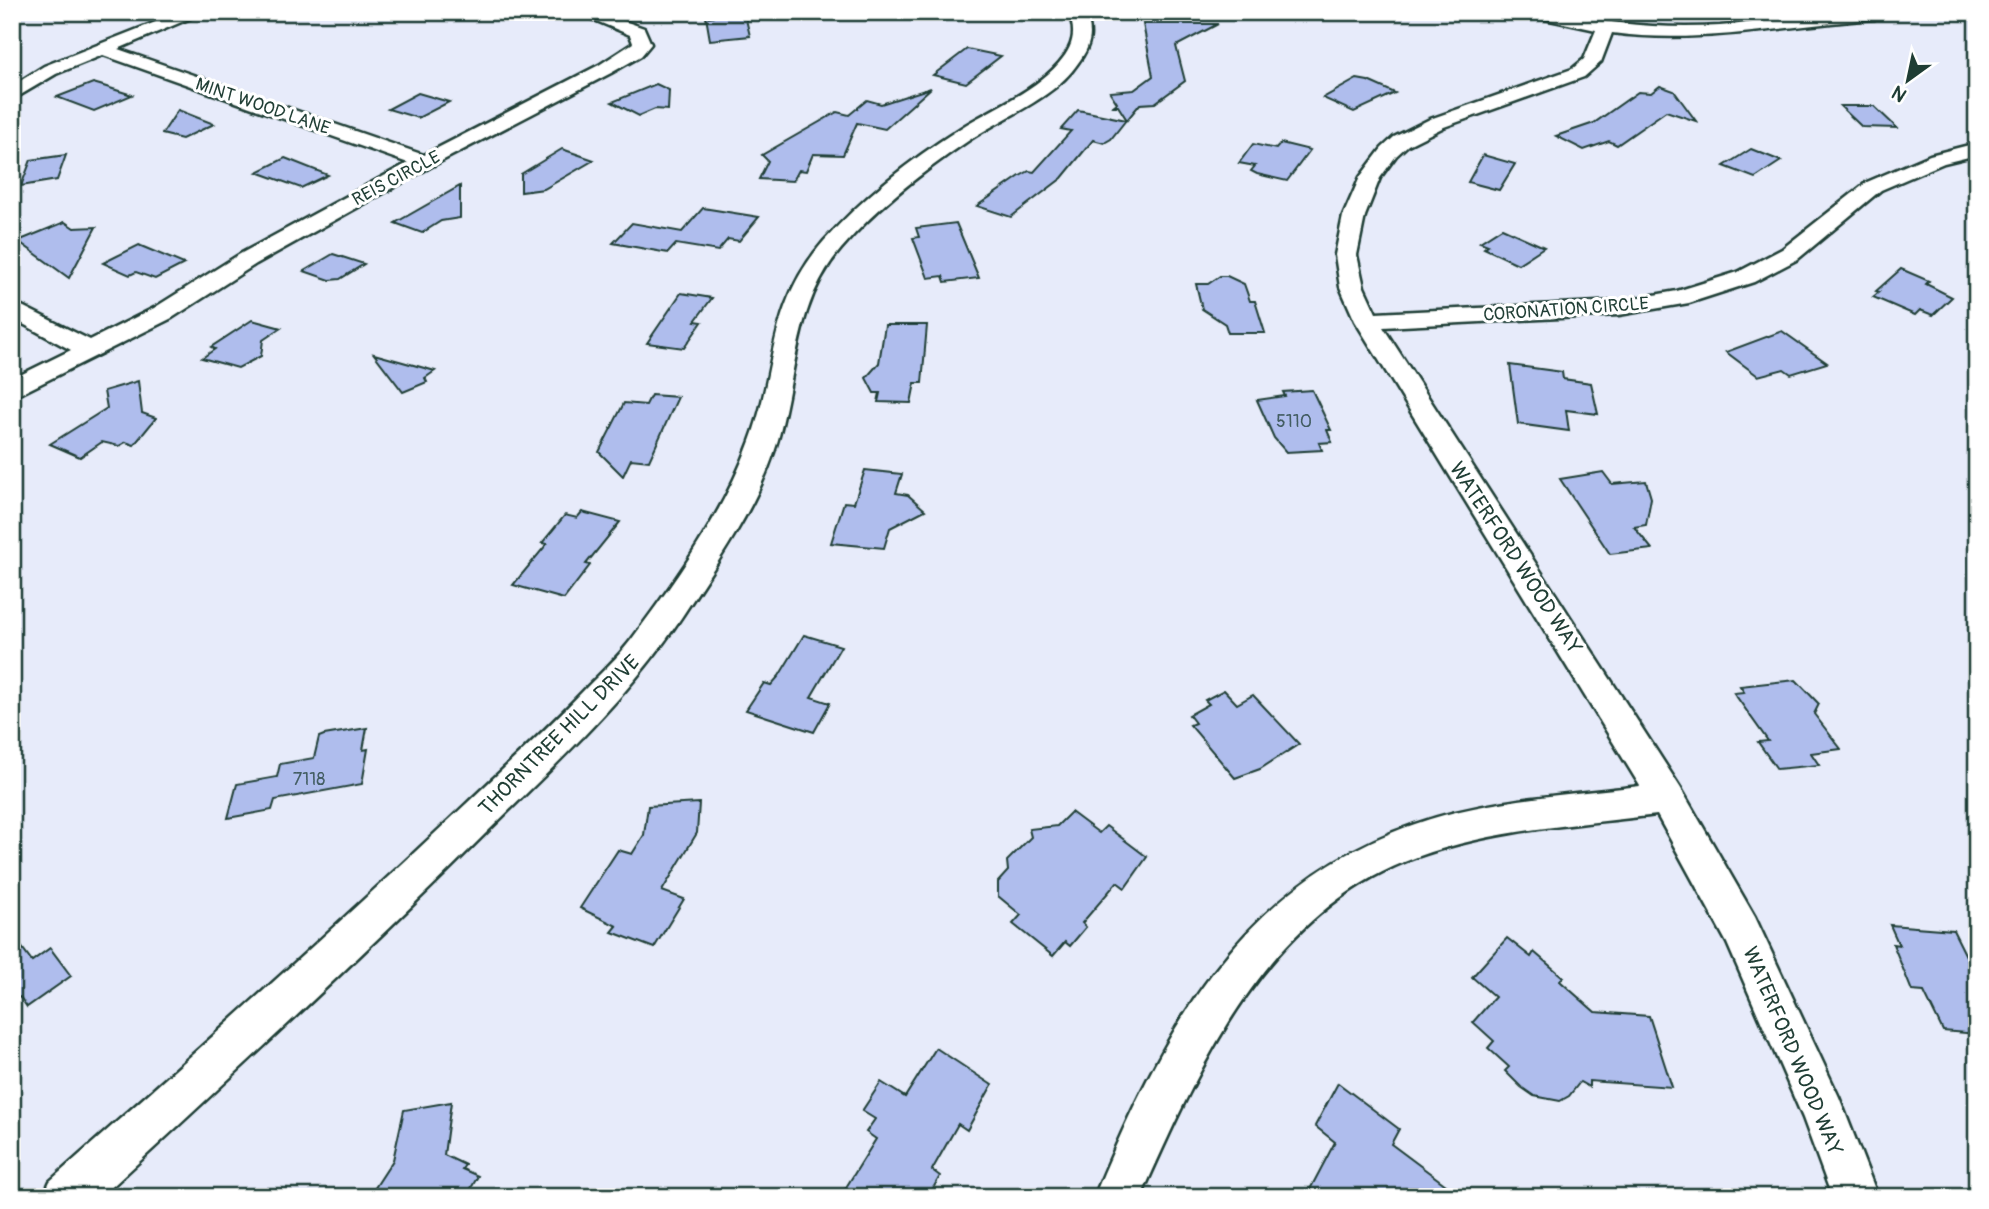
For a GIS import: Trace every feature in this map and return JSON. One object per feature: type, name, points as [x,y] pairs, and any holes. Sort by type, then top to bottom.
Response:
[{"type":"street","points":[[12,94],[50,71],[197,12]]},
{"type":"street","name":"REIS CIRCLE","points":[[12,390],[163,313],[248,259],[425,162],[605,69],[635,52],[642,44],[638,32],[583,12]]},
{"type":"street","name":"THORNTREE HILL DRIVE","points":[[66,1197],[359,933],[580,717],[640,653],[713,545],[740,497],[765,438],[792,318],[806,284],[831,247],[890,187],[963,135],[1053,80],[1071,61],[1083,36],[1083,26],[1076,12]]},
{"type":"street","points":[[1537,12],[1606,27],[1699,32],[1819,17],[1875,14]]},
{"type":"street","name":"WATERFORD WOOD WAY","points":[[1606,27],[1592,62],[1578,73],[1437,123],[1401,141],[1389,152],[1370,177],[1354,216],[1346,255],[1352,287],[1367,321],[1667,798],[1741,930],[1823,1113],[1855,1197]]},
{"type":"street","name":"MINT WOOD LANE","points":[[101,49],[425,162]]},
{"type":"street","name":"CORONATION CIRCLE","points":[[1367,321],[1619,308],[1681,298],[1746,277],[1790,254],[1874,186],[1937,159],[1977,149]]},
{"type":"street","points":[[12,308],[89,350]]},
{"type":"street","points":[[1117,1197],[1187,1048],[1244,962],[1299,906],[1359,863],[1416,840],[1488,822],[1667,798]]},
{"type":"building","points":[[745,15],[750,36],[710,40],[706,17]]},
{"type":"building","points":[[1143,24],[1218,24],[1176,46],[1185,81],[1155,103],[1140,104],[1127,120],[1118,106],[1113,106],[1117,103],[1110,92],[1134,90],[1153,76]]},
{"type":"building","points":[[967,49],[1001,56],[966,83],[933,75]]},
{"type":"building","points":[[1357,79],[1395,93],[1354,112],[1323,98]]},
{"type":"building","points":[[93,83],[132,95],[94,111],[57,97]]},
{"type":"building","points":[[656,84],[669,90],[668,110],[655,109],[639,116],[612,102]]},
{"type":"building","points":[[1660,86],[1674,91],[1696,121],[1666,111],[1617,145],[1609,141],[1584,150],[1556,136],[1594,123],[1638,92],[1651,93]]},
{"type":"building","points":[[931,88],[885,129],[857,123],[843,155],[813,154],[806,171],[799,170],[793,181],[759,179],[768,161],[762,155],[837,112],[849,115],[867,100],[881,104]]},
{"type":"building","points":[[418,93],[449,102],[418,118],[388,109]]},
{"type":"building","points":[[1840,106],[1874,106],[1897,128],[1862,127]]},
{"type":"building","points":[[178,110],[214,124],[182,139],[162,134]]},
{"type":"building","points":[[1078,110],[1126,120],[1111,139],[1104,143],[1093,140],[1062,178],[1011,217],[977,206],[1020,176],[1029,171],[1034,172],[1071,131],[1061,129]]},
{"type":"building","points":[[1281,143],[1310,150],[1287,181],[1257,174],[1251,171],[1255,166],[1239,163],[1253,144],[1276,149]]},
{"type":"building","points":[[562,149],[594,160],[544,189],[521,192],[521,174]]},
{"type":"building","points":[[1751,149],[1781,161],[1755,178],[1724,166]]},
{"type":"building","points":[[66,155],[57,180],[21,186],[31,160]]},
{"type":"building","points":[[1483,155],[1515,164],[1499,190],[1468,182]]},
{"type":"building","points":[[285,158],[328,175],[301,188],[257,172]]},
{"type":"building","points":[[460,186],[460,218],[441,221],[422,233],[395,223]]},
{"type":"building","points":[[703,208],[759,217],[739,241],[728,239],[718,251],[676,244],[668,253],[613,243],[632,223],[682,232]]},
{"type":"building","points":[[65,222],[74,228],[96,227],[69,278],[18,241]]},
{"type":"building","points":[[956,223],[979,278],[945,282],[943,276],[928,278],[913,238],[919,237],[916,228]]},
{"type":"building","points":[[1502,228],[1544,247],[1518,264],[1484,248],[1488,245],[1480,242]]},
{"type":"building","points":[[139,245],[184,264],[155,279],[136,272],[130,275],[103,263]]},
{"type":"building","points":[[333,254],[364,264],[340,279],[330,280],[304,271]]},
{"type":"building","points":[[1901,269],[1929,281],[1926,284],[1952,297],[1933,315],[1920,310],[1915,315],[1873,297],[1879,292],[1876,291]]},
{"type":"building","points":[[1220,276],[1227,276],[1244,284],[1250,301],[1255,301],[1265,333],[1228,333],[1225,324],[1202,309],[1196,284],[1208,284]]},
{"type":"building","points":[[681,293],[712,298],[695,321],[702,322],[684,348],[647,343]]},
{"type":"building","points":[[252,320],[281,328],[263,340],[261,356],[238,368],[202,358],[215,349],[211,347]]},
{"type":"building","points":[[885,325],[927,325],[922,383],[915,383],[911,403],[878,402],[880,393],[874,393],[866,378],[879,363]]},
{"type":"building","points":[[1782,331],[1827,363],[1791,374],[1784,369],[1758,376],[1726,352]]},
{"type":"building","points":[[374,354],[435,371],[425,378],[427,382],[403,392]]},
{"type":"building","points":[[1510,365],[1562,372],[1563,379],[1591,383],[1598,414],[1566,410],[1569,431],[1518,424]]},
{"type":"building","points":[[138,381],[142,413],[156,418],[134,445],[126,442],[119,446],[102,442],[80,457],[50,444],[107,408],[104,391]]},
{"type":"building","points":[[1312,390],[1331,430],[1327,430],[1332,442],[1319,443],[1322,450],[1286,452],[1274,438],[1257,400],[1285,396],[1283,392]]},
{"type":"building","points":[[651,395],[678,397],[649,461],[631,459],[623,476],[599,452],[624,403],[646,405]]},
{"type":"building","points":[[865,470],[902,474],[896,493],[908,495],[925,510],[890,528],[884,548],[831,543],[844,502],[854,503]]},
{"type":"building","points":[[1603,472],[1612,484],[1646,481],[1651,498],[1646,525],[1634,527],[1652,549],[1610,554],[1560,479]]},
{"type":"building","points":[[582,512],[620,522],[586,564],[590,565],[564,599],[513,585],[547,544],[542,543],[565,515],[577,518]]},
{"type":"building","points":[[804,635],[841,646],[811,697],[830,703],[814,732],[746,710],[764,683],[771,685],[779,676]]},
{"type":"building","points":[[1796,680],[1819,704],[1814,714],[1841,749],[1811,753],[1819,765],[1777,769],[1758,742],[1768,741],[1734,693],[1744,692],[1740,686]]},
{"type":"building","points":[[1224,690],[1237,704],[1253,695],[1299,744],[1260,769],[1235,778],[1190,725],[1195,723],[1189,715],[1209,704],[1205,700]]},
{"type":"building","points":[[367,728],[363,750],[368,749],[362,784],[275,800],[272,810],[228,818],[237,784],[277,777],[280,764],[314,758],[319,737]]},
{"type":"building","points":[[699,803],[697,833],[662,891],[684,899],[654,948],[612,932],[617,926],[580,908],[618,850],[632,854],[644,835],[648,806]]},
{"type":"building","points":[[1071,812],[1099,833],[1106,826],[1147,857],[1125,888],[1117,882],[1082,923],[1086,927],[1070,946],[1065,942],[1053,956],[1013,924],[1021,915],[998,896],[998,882],[1008,871],[1007,861],[1031,837],[1029,829],[1057,826]]},
{"type":"building","points":[[1890,925],[1953,930],[1972,968],[1977,968],[1977,1034],[1943,1031],[1924,992],[1912,991],[1893,944],[1899,945]]},
{"type":"building","points":[[12,934],[32,961],[50,948],[71,976],[27,1007],[20,997],[12,1002]]},
{"type":"building","points":[[1507,938],[1531,957],[1534,952],[1563,977],[1560,981],[1595,1012],[1649,1016],[1672,1087],[1589,1081],[1589,1087],[1580,1082],[1569,1096],[1560,1101],[1534,1096],[1521,1087],[1505,1071],[1509,1067],[1488,1048],[1494,1041],[1473,1022],[1495,997],[1472,977]]},
{"type":"building","points":[[936,1048],[992,1085],[967,1130],[958,1124],[932,1170],[940,1176],[928,1197],[840,1197],[876,1139],[866,1132],[875,1119],[862,1111],[881,1082],[905,1097]]},
{"type":"building","points":[[1338,1083],[1399,1129],[1391,1144],[1462,1197],[1306,1197],[1335,1142],[1315,1126]]},
{"type":"building","points":[[451,1102],[444,1155],[465,1165],[462,1169],[478,1176],[466,1197],[369,1197],[393,1160],[404,1110]]}]
